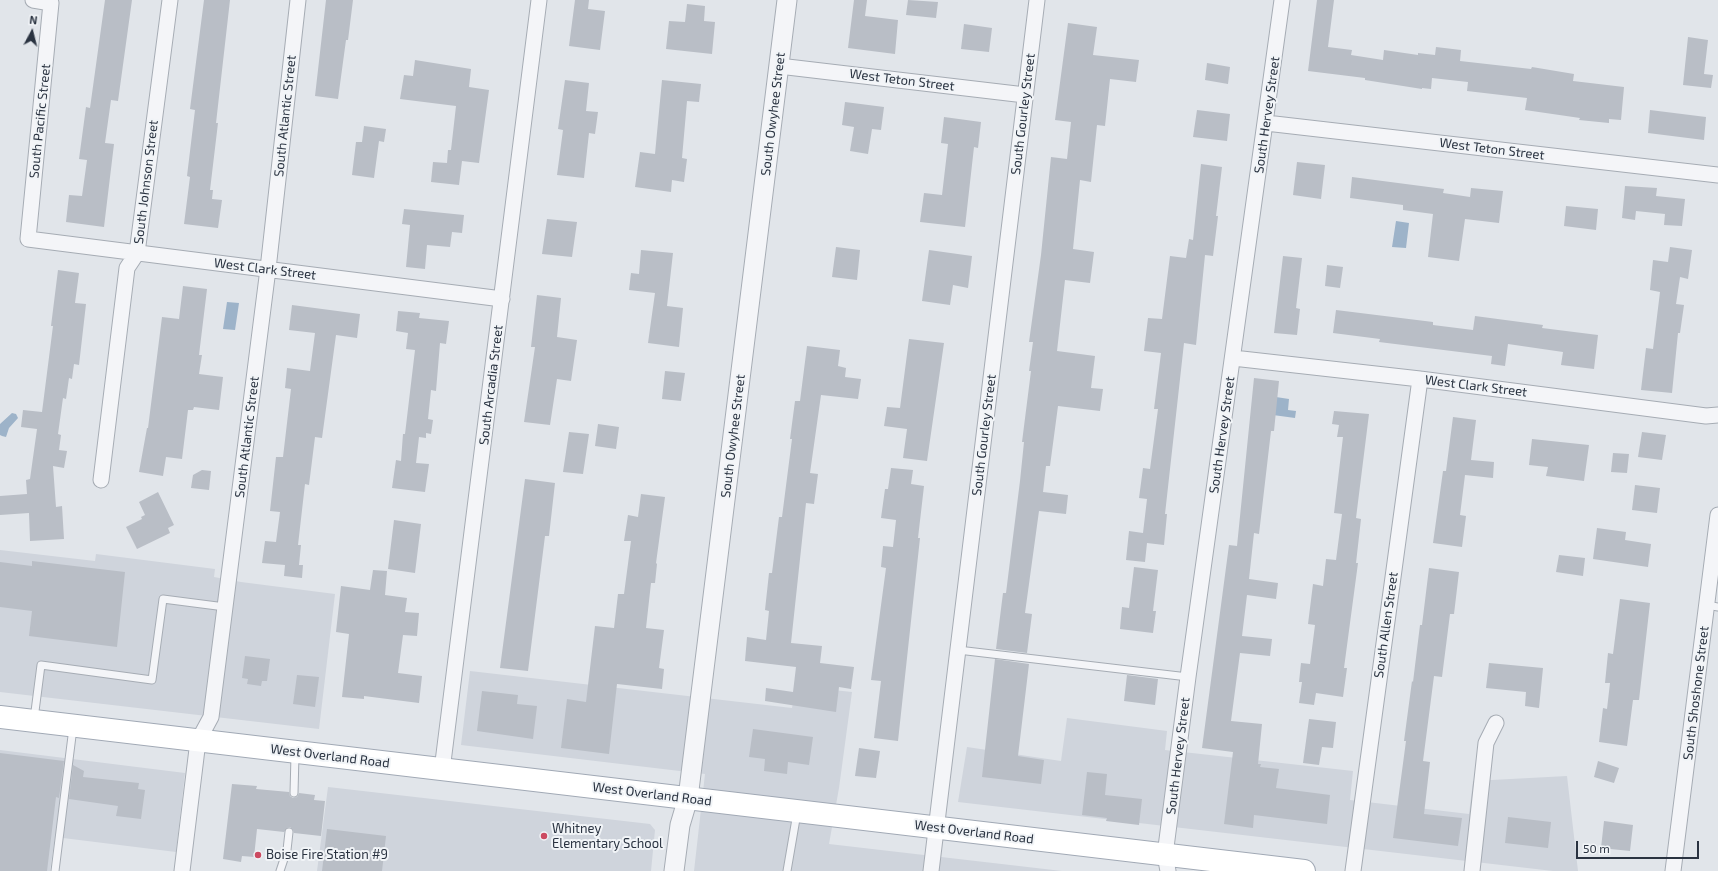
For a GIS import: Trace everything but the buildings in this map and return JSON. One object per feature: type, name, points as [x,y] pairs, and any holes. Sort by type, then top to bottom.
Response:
[{"type":"main road","name":"West Overland Road","points":[[0,717],[936,828],[1166,863],[1304,871]]},
{"type":"street","name":"South Pacific Street","points":[[28,239],[51,2],[33,0]]},
{"type":"street","name":"South Johnson Street","points":[[101,480],[127,268],[137,253],[170,0]]},
{"type":"street","name":"South Atlantic Street","points":[[182,871],[198,741],[211,717],[268,269],[298,0]]},
{"type":"street","name":"South Arcadia Street","points":[[442,770],[539,0]]},
{"type":"street","name":"South Owyhee Street","points":[[674,871],[680,825],[688,798],[787,0]]},
{"type":"street","name":"South Gourley Street","points":[[931,871],[1037,0]]},
{"type":"street","name":"South Hervey Street","points":[[1166,863],[1188,677],[1282,0]]},
{"type":"street","name":"West Teton Street","points":[[779,66],[1025,95]]},
{"type":"street","name":"West Teton Street","points":[[1266,122],[1718,175]]},
{"type":"street","name":"West Clark Street","points":[[28,239],[502,298]]},
{"type":"street","name":"West Clark Street","points":[[1233,358],[1420,379],[1706,416],[1718,415]]},
{"type":"street","name":"South Allen Street","points":[[1353,871],[1420,379]]},
{"type":"street","name":"South Shoshone Street","points":[[1673,871],[1712,606],[1718,515]]},
{"type":"street","points":[[1472,871],[1486,743],[1496,723]]},
{"type":"lane","points":[[34,721],[41,665],[152,680],[163,599],[225,607]]},
{"type":"lane","points":[[958,650],[1188,677]]},
{"type":"lane","points":[[55,871],[74,726]]},
{"type":"lane","points":[[294,793],[295,752]]},
{"type":"lane","points":[[787,871],[798,811]]},
{"type":"lane","points":[[280,871],[287,850],[289,832]]},
{"type":"shaded area","points":[[0,550],[95,561],[96,554],[215,569],[214,577],[335,594],[319,729],[0,692]]},
{"type":"shaded area","points":[[470,671],[792,708],[796,686],[852,692],[839,788],[829,844],[1062,871],[694,871],[705,774],[461,745]]},
{"type":"shaded area","points":[[1067,718],[1167,731],[1165,750],[1353,771],[1350,800],[1469,814],[1473,781],[1567,776],[1578,871],[1553,871],[958,802],[967,747],[1061,761]]},
{"type":"shaded area","points":[[0,750],[185,773],[176,852],[55,837],[50,871],[0,871]]},
{"type":"shaded area","points":[[328,787],[650,824],[655,830],[651,871],[317,871]]},
{"type":"water","points":[[1396,221],[1409,223],[1406,248],[1392,247]]},
{"type":"water","points":[[227,302],[239,303],[235,330],[223,329]]},
{"type":"water","points":[[1276,397],[1289,399],[1288,410],[1296,411],[1295,418],[1273,415]]},
{"type":"water","points":[[12,413],[16,414],[18,418],[9,428],[6,437],[2,436],[0,435],[0,424]]},
{"type":"place","name":"Whitney Elementary School","points":[[544,836]]},
{"type":"place","name":"Boise Fire Station #9","points":[[258,855]]}]
